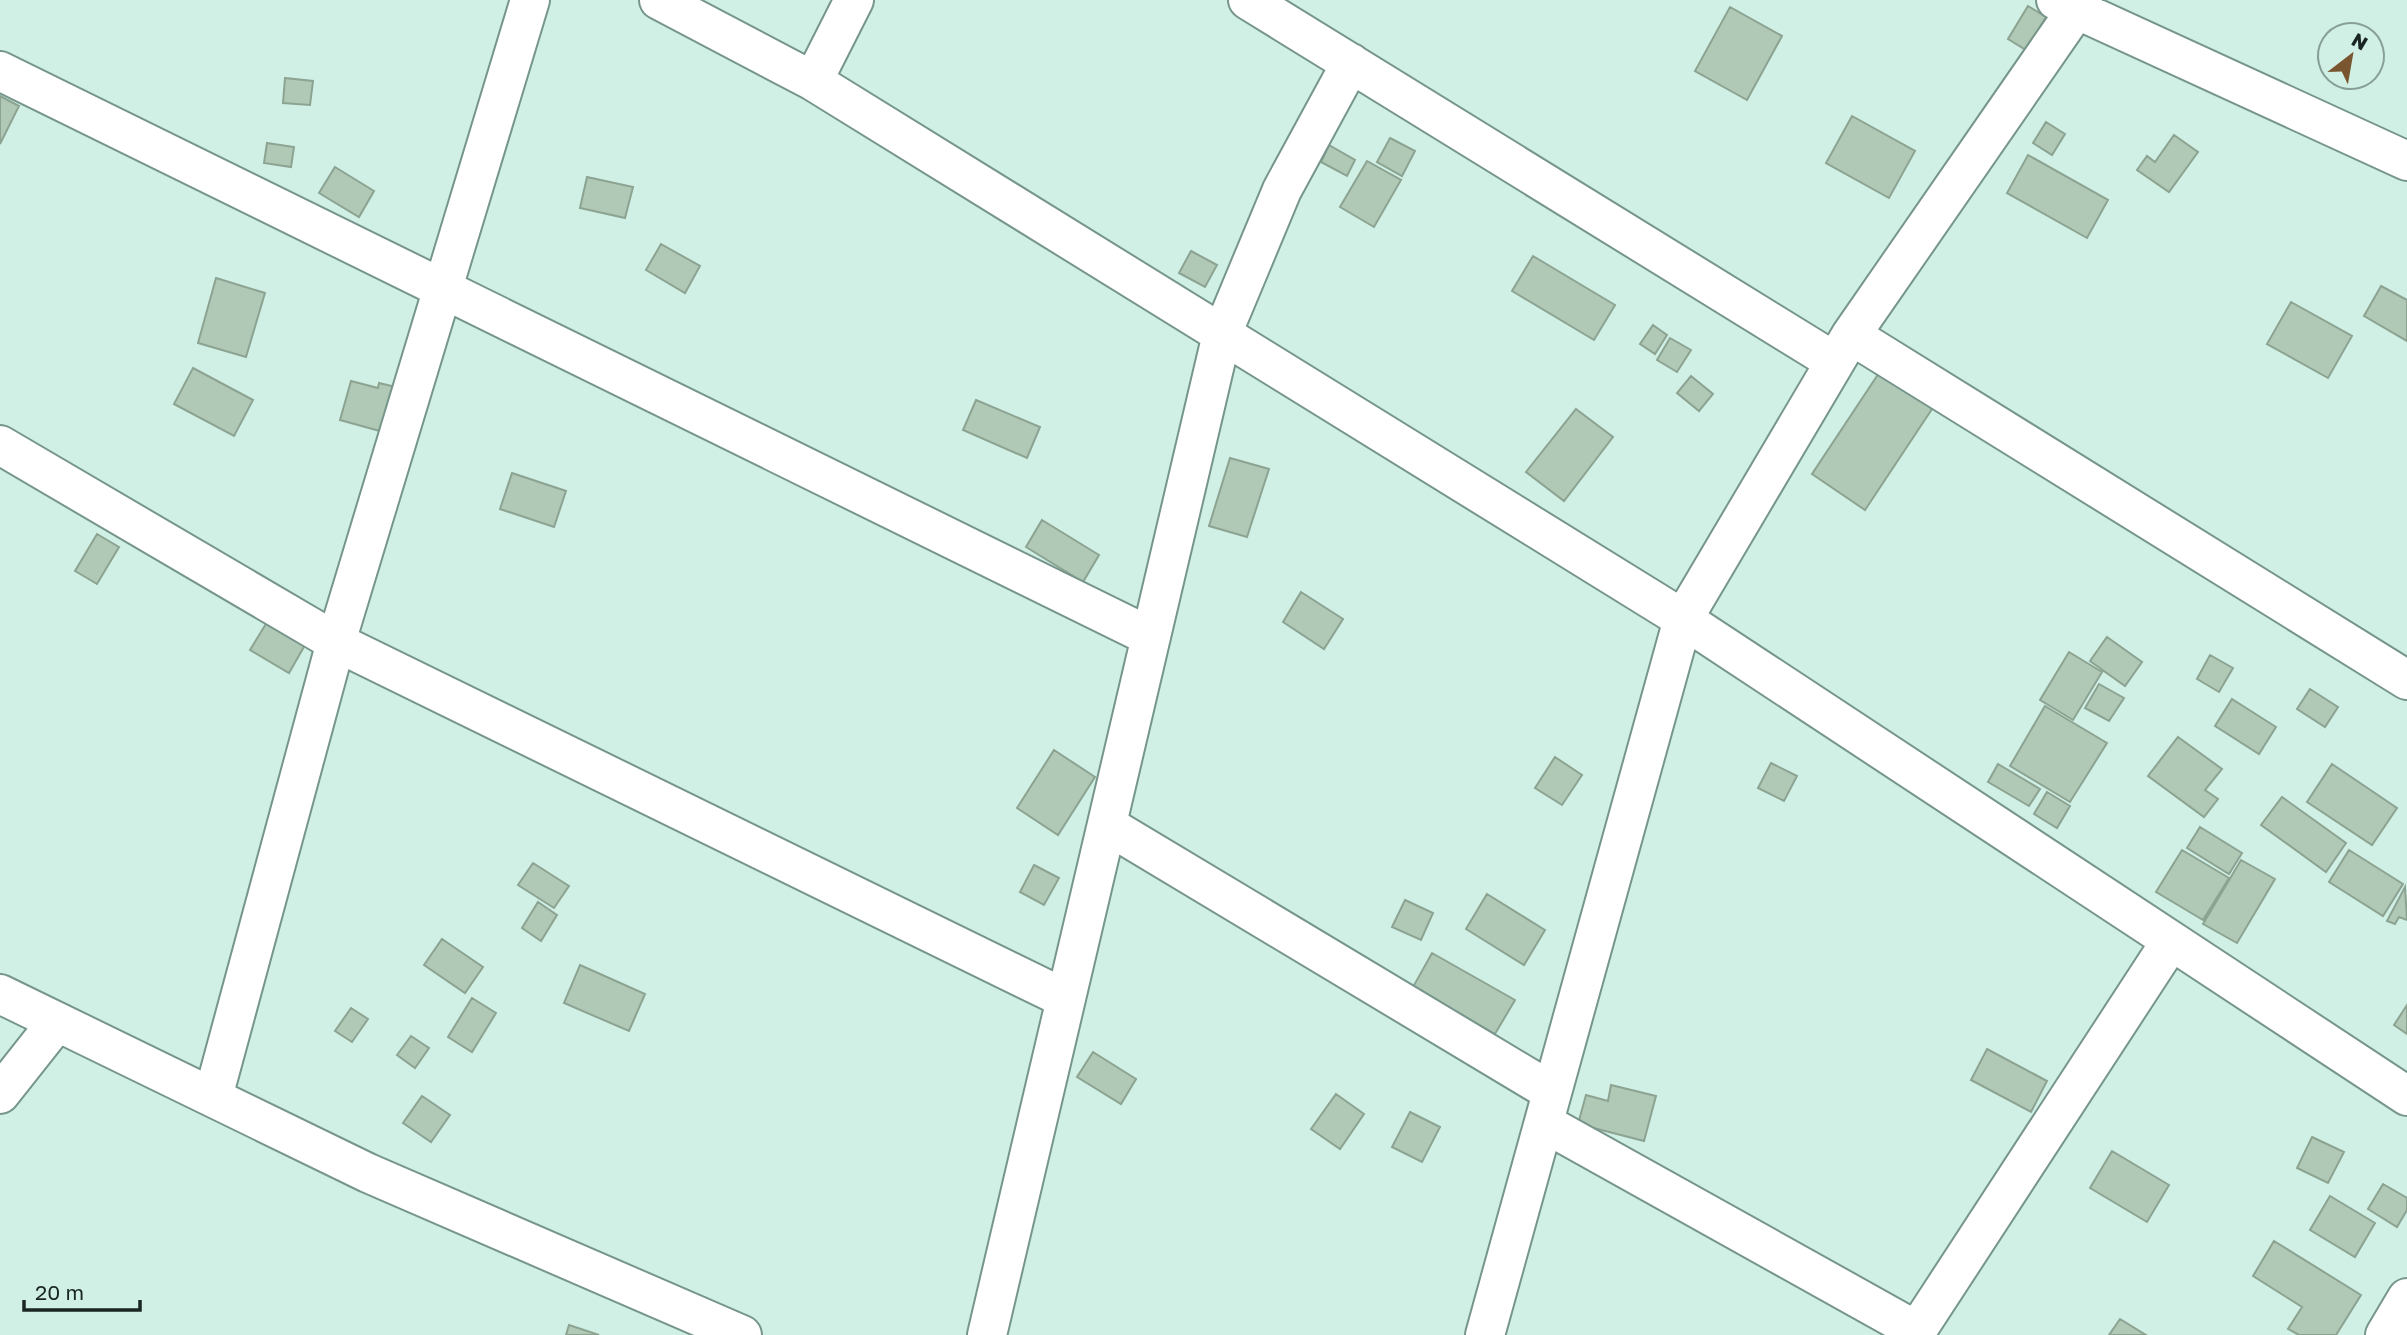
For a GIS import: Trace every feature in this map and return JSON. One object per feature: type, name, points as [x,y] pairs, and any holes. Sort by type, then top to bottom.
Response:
[{"type":"street","points":[[213,1097],[336,642],[530,0]]},
{"type":"street","points":[[659,0],[813,81],[1683,619],[2407,1096]]},
{"type":"street","points":[[813,81],[854,0]]},
{"type":"street","points":[[1248,0],[1351,63],[2407,680]]},
{"type":"street","points":[[1485,1335],[1683,619],[1843,349],[2071,3],[2407,161]]},
{"type":"street","points":[[987,1335],[1222,334],[1282,190],[1351,63]]},
{"type":"street","points":[[0,71],[1151,637]]},
{"type":"street","points":[[0,445],[336,642],[1066,999]]},
{"type":"street","points":[[1107,825],[1548,1108],[1915,1333],[2171,941]]},
{"type":"street","points":[[0,994],[368,1173],[742,1335]]},
{"type":"street","points":[[0,1094],[57,1022]]},
{"type":"street","points":[[2385,1335],[2407,1298]]},
{"type":"building","points":[[2028,6],[2046,17],[2026,50],[2008,39]]},
{"type":"building","points":[[1730,7],[1782,36],[1747,100],[1695,71]]},
{"type":"building","points":[[285,78],[313,81],[310,105],[283,103]]},
{"type":"building","points":[[0,96],[19,106],[0,144]]},
{"type":"building","points":[[1852,116],[1915,151],[1889,198],[1826,163]]},
{"type":"building","points":[[2046,122],[2065,134],[2052,155],[2033,143]]},
{"type":"building","points":[[2174,135],[2198,152],[2169,192],[2137,170],[2147,156],[2155,162]]},
{"type":"building","points":[[1390,138],[1415,151],[1402,176],[1377,162]]},
{"type":"building","points":[[267,143],[294,147],[291,167],[264,163]]},
{"type":"building","points":[[1329,145],[1355,160],[1347,176],[1321,162]]},
{"type":"building","points":[[2028,155],[2108,200],[2087,238],[2007,193]]},
{"type":"building","points":[[1367,161],[1401,180],[1374,227],[1340,207]]},
{"type":"building","points":[[335,167],[374,191],[359,217],[319,193]]},
{"type":"building","points":[[587,177],[633,187],[625,218],[580,208]]},
{"type":"building","points":[[661,244],[700,266],[685,293],[646,270]]},
{"type":"building","points":[[1191,251],[1217,265],[1205,287],[1179,273]]},
{"type":"building","points":[[1533,256],[1615,305],[1594,340],[1512,291]]},
{"type":"building","points":[[216,278],[265,293],[246,357],[198,343]]},
{"type":"building","points":[[2381,286],[2407,300],[2407,341],[2364,316]]},
{"type":"building","points":[[2291,302],[2352,336],[2328,378],[2267,344]]},
{"type":"building","points":[[1653,325],[1667,335],[1655,354],[1640,344]]},
{"type":"building","points":[[1670,338],[1691,350],[1677,372],[1657,360]]},
{"type":"building","points":[[193,368],[253,400],[234,436],[174,404]]},
{"type":"building","points":[[1881,370],[1934,406],[1865,510],[1812,474]]},
{"type":"building","points":[[1691,376],[1713,394],[1699,411],[1677,393]]},
{"type":"building","points":[[351,381],[378,388],[379,383],[400,388],[387,433],[340,420]]},
{"type":"building","points":[[976,400],[1040,427],[1027,458],[963,430]]},
{"type":"building","points":[[1576,409],[1613,437],[1564,501],[1526,472]]},
{"type":"building","points":[[1230,458],[1269,469],[1247,537],[1209,526]]},
{"type":"building","points":[[512,473],[566,491],[554,527],[500,509]]},
{"type":"building","points":[[1042,520],[1099,555],[1083,582],[1026,547]]},
{"type":"building","points":[[97,534],[119,547],[97,584],[75,571]]},
{"type":"building","points":[[1301,592],[1343,619],[1324,649],[1283,622]]},
{"type":"building","points":[[267,622],[305,645],[289,673],[250,650]]},
{"type":"building","points":[[2107,637],[2142,662],[2125,686],[2090,661]]},
{"type":"building","points":[[2069,652],[2102,672],[2073,720],[2040,700]]},
{"type":"building","points":[[2210,655],[2233,668],[2219,692],[2197,679]]},
{"type":"building","points":[[2099,684],[2124,698],[2109,721],[2085,708]]},
{"type":"building","points":[[2310,689],[2338,707],[2325,727],[2297,709]]},
{"type":"building","points":[[2232,699],[2276,727],[2259,754],[2215,726]]},
{"type":"building","points":[[2045,706],[2107,743],[2070,802],[2010,766]]},
{"type":"building","points":[[2178,737],[2222,769],[2205,790],[2218,799],[2204,817],[2148,776]]},
{"type":"building","points":[[1054,750],[1095,777],[1058,835],[1017,808]]},
{"type":"building","points":[[1555,757],[1582,775],[1562,805],[1535,788]]},
{"type":"building","points":[[1771,763],[1797,776],[1784,801],[1758,788]]},
{"type":"building","points":[[1998,764],[2040,789],[2029,806],[1988,782]]},
{"type":"building","points":[[2332,764],[2397,808],[2372,845],[2307,802]]},
{"type":"building","points":[[2047,792],[2070,806],[2057,828],[2034,814]]},
{"type":"building","points":[[2282,797],[2346,843],[2326,872],[2261,825]]},
{"type":"building","points":[[2200,827],[2242,853],[2229,874],[2187,848]]},
{"type":"building","points":[[2182,850],[2229,878],[2203,920],[2156,892]]},
{"type":"building","points":[[2349,850],[2403,884],[2383,916],[2329,882]]},
{"type":"building","points":[[2241,860],[2275,879],[2237,943],[2203,924]]},
{"type":"building","points":[[533,863],[569,886],[554,908],[518,885]]},
{"type":"building","points":[[1034,865],[1059,878],[1044,905],[1020,892]]},
{"type":"building","points":[[2405,887],[2407,920],[2399,917],[2395,924],[2387,921]]},
{"type":"building","points":[[1487,894],[1545,930],[1524,965],[1466,929]]},
{"type":"building","points":[[1405,900],[1433,913],[1421,940],[1392,927]]},
{"type":"building","points":[[538,902],[557,915],[541,941],[522,928]]},
{"type":"building","points":[[442,939],[483,967],[465,993],[424,965]]},
{"type":"building","points":[[1432,953],[1515,1000],[1495,1034],[1413,987]]},
{"type":"building","points":[[580,965],[645,994],[629,1031],[564,1003]]},
{"type":"building","points":[[472,998],[496,1013],[472,1052],[448,1037]]},
{"type":"building","points":[[2407,1005],[2407,1034],[2394,1025]]},
{"type":"building","points":[[351,1008],[368,1019],[352,1042],[335,1031]]},
{"type":"building","points":[[411,1036],[429,1048],[415,1068],[397,1055]]},
{"type":"building","points":[[1987,1049],[2047,1081],[2031,1112],[1971,1080]]},
{"type":"building","points":[[1093,1052],[1136,1079],[1121,1104],[1077,1077]]},
{"type":"building","points":[[1611,1085],[1656,1096],[1644,1141],[1578,1124],[1586,1095],[1608,1101]]},
{"type":"building","points":[[1336,1094],[1364,1114],[1340,1149],[1311,1129]]},
{"type":"building","points":[[422,1096],[450,1115],[431,1142],[403,1123]]},
{"type":"building","points":[[1410,1112],[1440,1127],[1422,1162],[1392,1147]]},
{"type":"building","points":[[2312,1137],[2344,1152],[2328,1183],[2297,1168]]},
{"type":"building","points":[[2112,1151],[2169,1185],[2147,1222],[2090,1188]]},
{"type":"building","points":[[2383,1184],[2407,1198],[2407,1210],[2397,1227],[2368,1209]]},
{"type":"building","points":[[2330,1196],[2375,1223],[2355,1257],[2310,1230]]},
{"type":"building","points":[[2274,1241],[2361,1295],[2336,1335],[2299,1335],[2288,1329],[2302,1307],[2253,1276]]},
{"type":"building","points":[[2120,1319],[2146,1335],[2109,1335]]},
{"type":"building","points":[[569,1325],[599,1335],[566,1335]]}]
